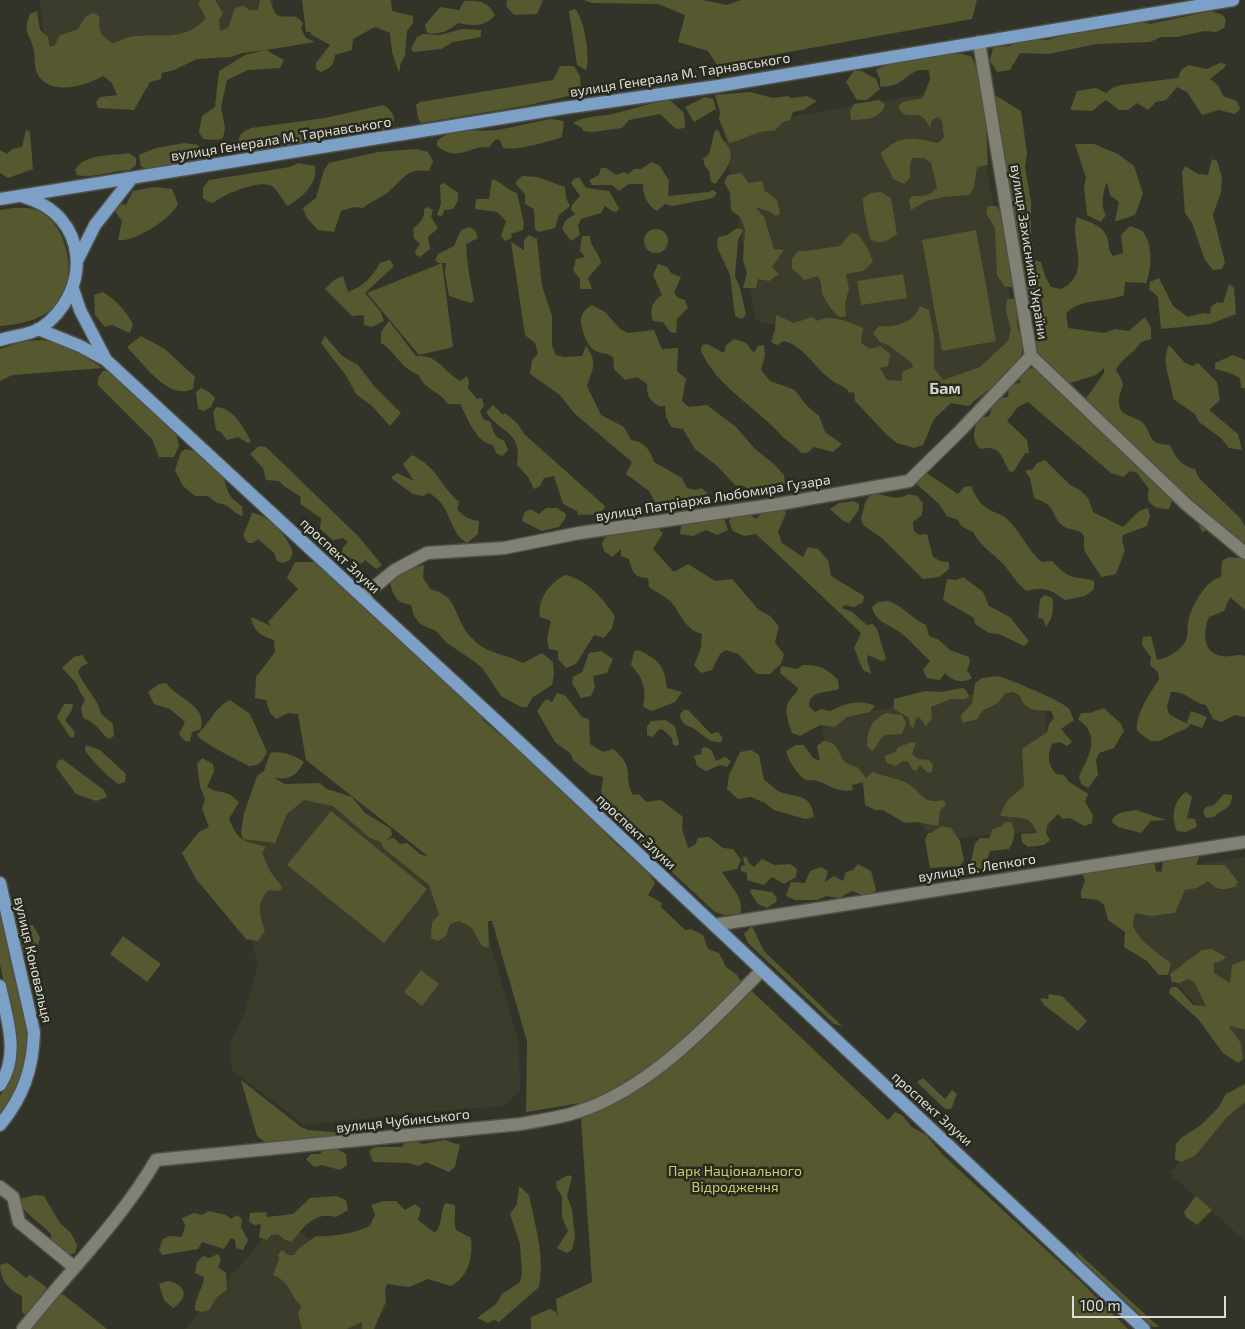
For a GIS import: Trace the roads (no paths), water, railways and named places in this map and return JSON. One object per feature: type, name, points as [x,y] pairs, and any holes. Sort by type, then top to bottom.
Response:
[{"type":"main road","name":"вулиця Генерала М. Тарнавського","points":[[0,198],[718,86],[1233,0]]},
{"type":"main road","points":[[0,340],[38,329],[57,313],[73,289],[78,260],[95,226],[132,178]]},
{"type":"main road","points":[[19,195],[36,200],[58,214],[73,237],[78,260]]},
{"type":"main road","name":"проспект Злуки","points":[[73,289],[80,310],[106,360]]},
{"type":"main road","name":"проспект Злуки","points":[[38,329],[80,346],[106,360],[969,1163],[1144,1329]]},
{"type":"main road","name":"вулиця Коновальця","points":[[0,883],[28,1003],[34,1039],[33,1056],[21,1097],[0,1125]]},
{"type":"main road","points":[[0,986],[11,1043],[9,1070],[0,1086]]},
{"type":"street","name":"вулиця Захисників України","points":[[979,42],[1031,356],[1187,506],[1245,553]]},
{"type":"street","name":"вулиця Патріарха Любомира Гузара","points":[[362,597],[395,570],[427,553],[504,548],[579,533],[779,504],[909,481],[966,425],[1031,356]]},
{"type":"street","name":"вулиця Б. Лепкого","points":[[714,925],[1245,842]]},
{"type":"street","name":"вулиця Чубинського","points":[[23,1329],[141,1184],[156,1160],[521,1124],[576,1112],[610,1098],[688,1044],[761,971]]},
{"type":"street","points":[[0,1187],[13,1197],[20,1222],[74,1267]]},
{"type":"district","name":"Бам","points":[[945,389]]},
{"type":"park label","name":"Парк Національного Відродження","points":[[735,1180]]}]
